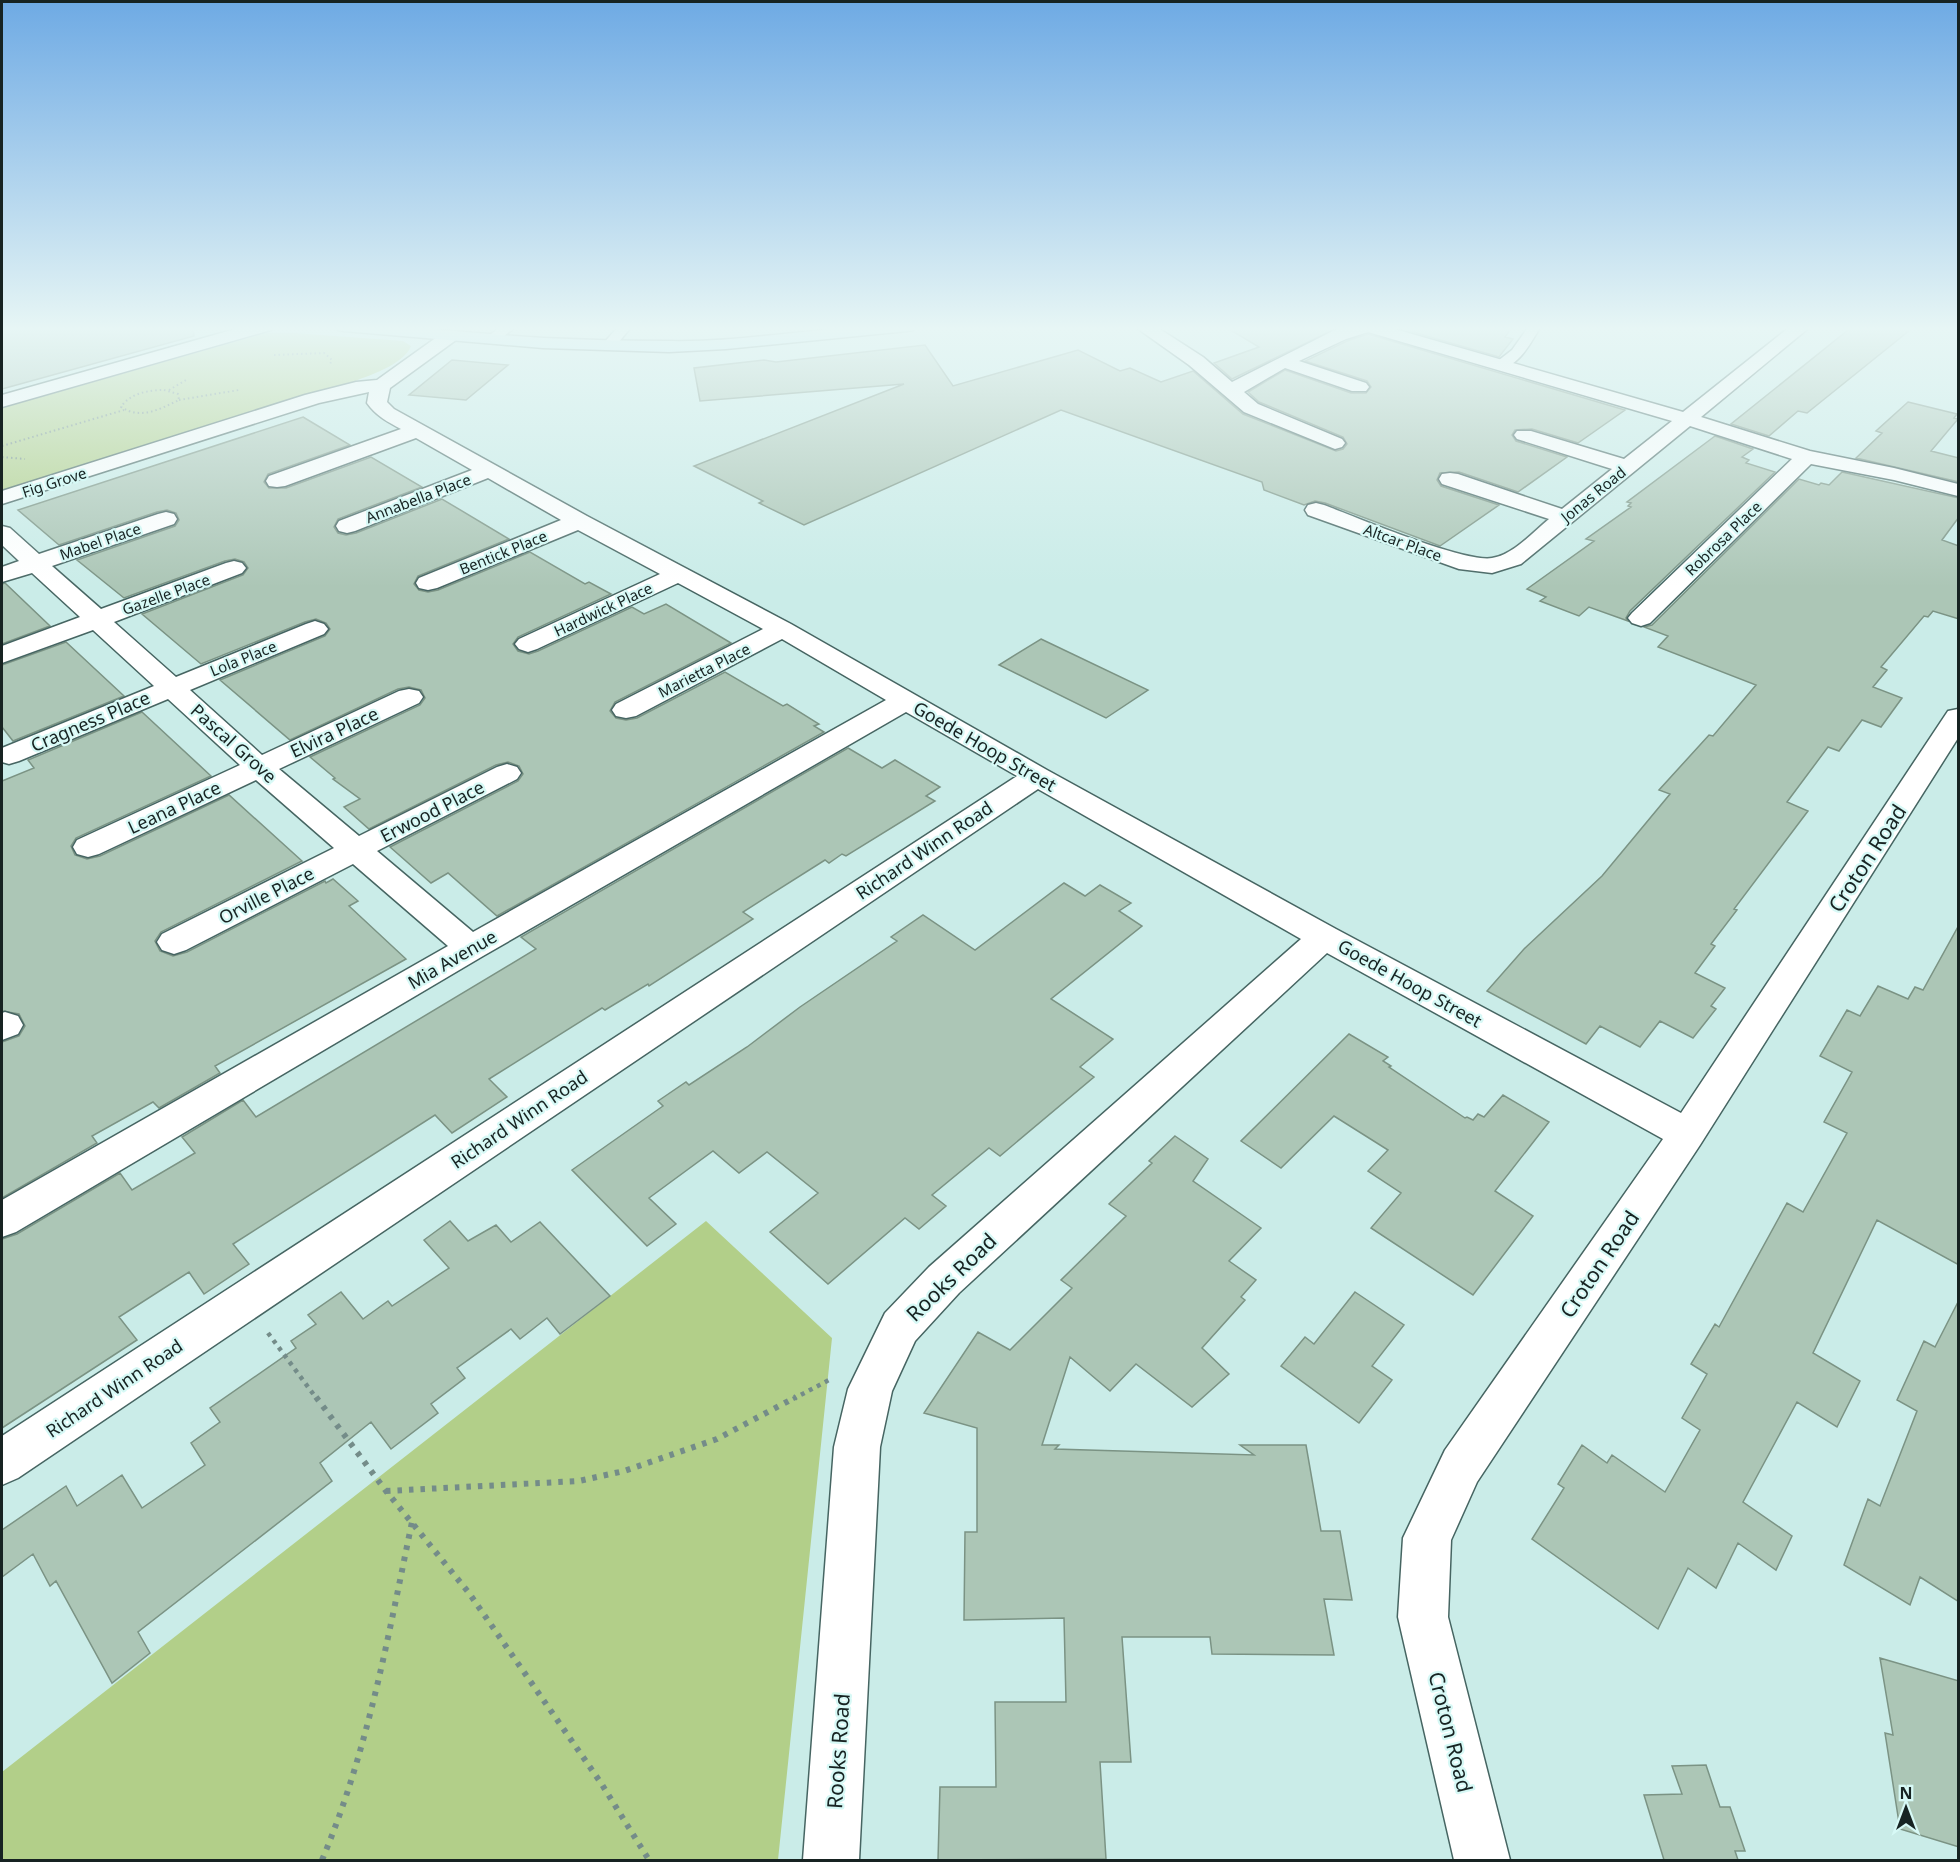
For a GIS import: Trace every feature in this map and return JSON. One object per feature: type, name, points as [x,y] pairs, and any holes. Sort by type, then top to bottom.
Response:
[{"type":"street","name":"Fig Grove","points":[[2,498],[268,413]]},
{"type":"street","name":"Goede Hoop Street","points":[[387,413],[579,521],[782,629],[905,701],[1324,937],[1687,1134]]},
{"type":"street","points":[[1263,413],[1335,443]]},
{"type":"street","points":[[1666,413],[1806,457],[1894,474],[1959,490]]},
{"type":"street","name":"Jonas Road","points":[[1492,566],[1513,558],[1695,413]]},
{"type":"street","points":[[277,481],[419,430]]},
{"type":"street","points":[[1524,435],[1626,466]]},
{"type":"street","name":"Robrosa Place","points":[[1641,618],[1806,457]]},
{"type":"street","name":"Annabella Place","points":[[347,526],[490,470]]},
{"type":"street","points":[[1450,479],[1565,517]]},
{"type":"street","name":"Altcar Place","points":[[1316,510],[1459,562],[1492,566]]},
{"type":"street","name":"Mabel Place","points":[[2,575],[166,519]]},
{"type":"street","name":"Bentick Place","points":[[428,583],[579,521]]},
{"type":"street","name":"Pascal Grove","points":[[2,533],[259,767],[471,948]]},
{"type":"street","name":"Gazelle Place","points":[[2,655],[234,568]]},
{"type":"street","name":"Hardwick Place","points":[[528,644],[679,574]]},
{"type":"street","name":"Lola Place","points":[[171,686],[315,629]]},
{"type":"street","name":"Marietta Place","points":[[626,710],[782,629]]},
{"type":"street","name":"Cragness Place","points":[[9,755],[171,686]]},
{"type":"street","name":"Elvira Place","points":[[259,767],[410,697]]},
{"type":"street","name":"Mia Avenue","points":[[2,1220],[471,948],[905,701]]},
{"type":"street","name":"Croton Road","points":[[1482,1860],[1423,1617],[1427,1538],[1461,1466],[1687,1134],[1958,720]]},
{"type":"street","name":"Leana Place","points":[[88,847],[259,767]]},
{"type":"street","name":"Erwood Place","points":[[357,849],[507,772]]},
{"type":"street","name":"Richard Winn Road","points":[[2,1462],[1037,776]]},
{"type":"street","name":"Orville Place","points":[[174,942],[357,849]]},
{"type":"street","name":"Rooks Road","points":[[831,1860],[857,1447],[870,1389],[900,1326],[945,1280],[1324,937]]},
{"type":"path","points":[[2,446],[114,413]]},
{"type":"path","points":[[2,457],[27,459]]},
{"type":"path","points":[[244,1302],[386,1491],[469,1593],[602,1783],[649,1860]]},
{"type":"path","points":[[386,1491],[569,1482],[624,1471],[717,1439],[890,1349]]},
{"type":"path","points":[[322,1860],[340,1822],[358,1766],[412,1522]]},
{"type":"green space","points":[[2,413],[255,413],[2,493]]},
{"type":"green space","points":[[706,1221],[832,1338],[778,1860],[2,1860],[2,1772]]},
{"type":"building","points":[[830,413],[1055,413],[804,525],[759,503],[763,501],[694,466]]},
{"type":"building","points":[[1069,413],[1242,413],[1336,451],[1343,449],[1347,444],[1343,437],[1285,413],[1621,413],[1578,443],[1532,429],[1515,430],[1512,435],[1516,441],[1567,457],[1518,492],[1459,472],[1440,473],[1437,480],[1441,486],[1499,505],[1440,546],[1325,503],[1315,501],[1304,505],[1264,490],[1262,482]]},
{"type":"building","points":[[1745,413],[1796,413],[1769,436],[1731,424]]},
{"type":"building","points":[[1896,413],[1957,414],[1954,418],[1958,419],[1931,451],[1959,458],[1959,482],[1856,458],[1882,433],[1876,431]]},
{"type":"building","points":[[303,417],[350,445],[268,474],[264,482],[269,488],[286,488],[371,457],[422,487],[338,519],[334,527],[338,533],[346,535],[356,533],[442,499],[509,539],[418,576],[414,584],[419,590],[428,592],[438,590],[530,552],[585,584],[589,582],[611,594],[518,637],[513,644],[518,651],[529,654],[538,651],[632,607],[644,614],[666,604],[731,643],[615,702],[610,711],[616,718],[626,720],[637,718],[725,672],[783,706],[787,704],[819,724],[814,726],[824,732],[497,916],[448,873],[431,883],[390,847],[518,781],[523,774],[519,766],[508,762],[496,765],[369,829],[344,807],[360,799],[333,779],[335,778],[310,757],[420,705],[425,698],[421,690],[409,687],[398,689],[290,740],[220,680],[325,636],[330,629],[326,623],[316,619],[305,622],[201,664],[142,614],[243,575],[248,568],[244,562],[235,559],[225,561],[124,598],[77,560],[175,526],[179,520],[176,513],[167,510],[157,512],[59,545],[18,510]]},
{"type":"building","points":[[1715,436],[1753,449],[1742,457],[1749,460],[1746,463],[1775,472],[1630,611],[1626,618],[1628,621],[1589,607],[1579,616],[1540,601],[1546,597],[1527,589],[1594,541],[1586,539],[1631,507],[1628,506],[1631,503],[1627,502]]},
{"type":"building","points":[[1842,472],[1959,498],[1959,517],[1942,540],[1959,546],[1959,619],[1933,611],[1928,617],[1924,616],[1881,667],[1887,670],[1873,687],[1902,698],[1881,727],[1862,720],[1839,751],[1828,747],[1787,802],[1808,811],[1734,909],[1737,910],[1711,944],[1715,946],[1695,973],[1725,988],[1711,1006],[1716,1009],[1693,1038],[1660,1021],[1640,1047],[1600,1026],[1586,1044],[1487,991],[1524,949],[1602,876],[1670,794],[1659,790],[1709,735],[1713,736],[1756,685],[1658,647],[1668,636],[1644,627],[1652,625],[1799,479],[1819,485],[1821,483],[1829,485]]},
{"type":"building","points":[[5,583],[50,626],[2,644],[2,584]]},
{"type":"building","points":[[1041,639],[1148,690],[1106,718],[999,665]]},
{"type":"building","points":[[66,642],[124,696],[13,741],[2,727],[2,665]]},
{"type":"building","points":[[142,712],[211,776],[76,838],[71,846],[75,855],[87,859],[100,856],[229,795],[302,861],[161,932],[155,941],[160,951],[173,956],[187,952],[333,879],[358,901],[349,906],[406,959],[215,1066],[220,1073],[159,1108],[153,1102],[92,1136],[97,1143],[2,1198],[2,1042],[19,1036],[25,1026],[19,1014],[2,1011],[2,781],[34,768],[28,760]]},
{"type":"building","points":[[848,748],[882,768],[895,760],[940,787],[926,796],[935,801],[846,856],[842,854],[829,863],[825,860],[743,912],[753,919],[649,986],[648,984],[605,1010],[602,1008],[489,1079],[507,1097],[452,1133],[435,1115],[233,1244],[249,1264],[204,1294],[189,1272],[119,1317],[137,1340],[2,1428],[2,1239],[17,1234],[120,1173],[132,1190],[195,1153],[182,1137],[243,1100],[256,1117],[536,949],[521,937]]},
{"type":"building","points":[[1064,883],[1085,896],[1100,885],[1131,903],[1119,911],[1142,926],[1051,999],[1113,1039],[1080,1067],[1094,1077],[1000,1156],[989,1148],[932,1195],[946,1206],[919,1229],[905,1218],[828,1284],[770,1232],[818,1193],[767,1152],[739,1173],[713,1151],[649,1198],[676,1224],[647,1246],[572,1170],[663,1106],[658,1101],[686,1082],[689,1085],[747,1047],[800,1007],[897,941],[891,937],[923,915],[975,950]]},
{"type":"building","points":[[1959,925],[1959,1265],[1877,1220],[1813,1353],[1860,1381],[1837,1427],[1797,1402],[1743,1502],[1792,1536],[1776,1570],[1738,1543],[1716,1588],[1688,1568],[1658,1629],[1532,1539],[1564,1488],[1558,1484],[1582,1445],[1607,1463],[1612,1455],[1665,1492],[1700,1430],[1682,1418],[1707,1374],[1691,1364],[1715,1324],[1719,1327],[1787,1203],[1803,1212],[1847,1133],[1824,1122],[1852,1072],[1820,1056],[1847,1010],[1860,1016],[1878,986],[1908,999],[1915,987],[1923,990]]},
{"type":"building","points":[[1349,1034],[1388,1057],[1383,1061],[1391,1066],[1389,1067],[1465,1118],[1473,1120],[1478,1114],[1484,1117],[1503,1095],[1549,1122],[1495,1191],[1533,1216],[1473,1295],[1371,1228],[1401,1193],[1368,1171],[1388,1150],[1334,1116],[1281,1168],[1241,1141]]},
{"type":"building","points":[[1175,1136],[1208,1159],[1193,1181],[1261,1228],[1229,1261],[1256,1280],[1241,1297],[1245,1300],[1202,1348],[1229,1374],[1192,1407],[1136,1364],[1110,1391],[1070,1357],[1042,1445],[1059,1445],[1055,1449],[1254,1455],[1240,1445],[1306,1445],[1321,1531],[1340,1531],[1352,1600],[1324,1599],[1334,1655],[1212,1654],[1210,1637],[1122,1637],[1131,1762],[1100,1762],[1106,1859],[938,1860],[940,1787],[996,1787],[995,1702],[1066,1702],[1064,1618],[964,1620],[965,1532],[977,1532],[977,1428],[924,1413],[978,1332],[1010,1350],[1072,1288],[1061,1280],[1126,1216],[1109,1204],[1152,1163],[1149,1161]]},
{"type":"building","points":[[450,1221],[468,1241],[496,1225],[511,1242],[540,1222],[610,1296],[560,1334],[547,1318],[520,1339],[511,1329],[457,1368],[465,1378],[431,1404],[438,1413],[391,1449],[371,1422],[320,1463],[332,1481],[138,1632],[150,1653],[112,1683],[56,1581],[50,1586],[33,1554],[2,1577],[2,1530],[66,1486],[77,1506],[122,1475],[142,1508],[205,1465],[191,1443],[220,1422],[210,1408],[296,1348],[291,1341],[316,1324],[308,1315],[341,1292],[363,1319],[388,1301],[392,1306],[449,1268],[424,1240]]},
{"type":"building","points":[[1355,1292],[1404,1325],[1372,1366],[1392,1380],[1359,1423],[1281,1366],[1305,1337],[1314,1344]]},
{"type":"building","points":[[1959,1300],[1959,1602],[1920,1577],[1910,1605],[1844,1565],[1868,1499],[1880,1506],[1917,1411],[1897,1400],[1924,1341],[1935,1347]]},
{"type":"building","points":[[1880,1658],[1959,1681],[1959,1847],[1900,1829],[1885,1733],[1893,1735]]},
{"type":"building","points":[[1706,1765],[1720,1807],[1730,1807],[1745,1851],[1735,1851],[1738,1860],[1664,1860],[1644,1795],[1682,1794],[1672,1766]]}]
